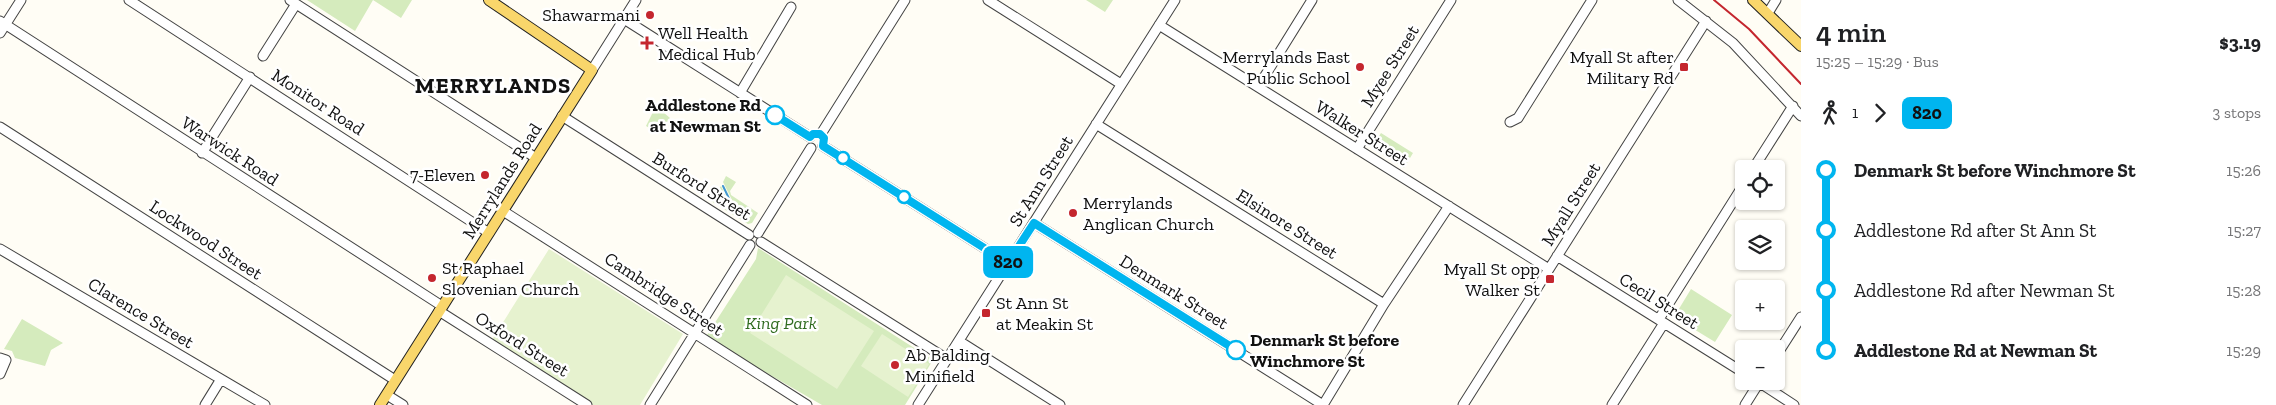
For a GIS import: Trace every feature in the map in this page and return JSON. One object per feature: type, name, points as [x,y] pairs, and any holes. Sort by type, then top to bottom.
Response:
[{"type":"main road","points":[[1752,0],[1801,46]]},
{"type":"main road","points":[[495,2],[592,70]]},
{"type":"main road","name":"Merrylands Road","points":[[380,405],[592,70]]},
{"type":"street","points":[[0,33],[3,23],[21,0]]},
{"type":"street","name":"Monitor Road","points":[[129,0],[489,233]]},
{"type":"street","name":"Merrylands Road","points":[[592,70],[636,0]]},
{"type":"street","points":[[820,134],[905,0]]},
{"type":"street","points":[[988,0],[1121,84]]},
{"type":"street","name":"St Ann Street","points":[[918,405],[1175,0]]},
{"type":"street","points":[[1258,87],[1312,0]]},
{"type":"street","name":"Myee Street","points":[[1357,149],[1451,0]]},
{"type":"street","points":[[1510,122],[1518,118],[1592,0]]},
{"type":"street","points":[[1678,0],[1740,49],[1801,116]]},
{"type":"street","points":[[1768,13],[1776,0]]},
{"type":"street","points":[[263,56],[293,2],[536,158]]},
{"type":"street","points":[[740,93],[791,7]]},
{"type":"street","points":[[624,19],[810,137]]},
{"type":"street","name":"Myall Street","points":[[1463,405],[1706,21]]},
{"type":"street","name":"Warwick Road","points":[[3,23],[440,309]]},
{"type":"street","name":"Walker Street","points":[[1159,24],[1549,269]]},
{"type":"street","points":[[202,152],[250,77]]},
{"type":"street","points":[[1759,160],[1793,106]]},
{"type":"street","name":"Burford Street","points":[[562,116],[749,235]]},
{"type":"street","name":"Elsinore Street","points":[[1096,124],[1384,304]]},
{"type":"street","name":"Lockwood Street","points":[[0,127],[396,380]]},
{"type":"street","points":[[813,134],[820,134],[824,138],[823,146],[819,149],[812,148],[808,142],[810,137],[813,134]]},
{"type":"street","points":[[823,146],[1008,263]]},
{"type":"street","points":[[758,233],[812,148]]},
{"type":"street","points":[[1612,405],[1735,199]]},
{"type":"street","points":[[1323,405],[1384,304],[1449,206]]},
{"type":"street","name":"Cambridge Street","points":[[503,211],[807,405]]},
{"type":"street","name":"Denmark Street","points":[[1034,223],[1323,405]]},
{"type":"street","points":[[650,405],[750,245],[748,241],[749,235],[752,232],[758,233],[761,236],[761,242],[757,245],[750,245]]},
{"type":"street","name":"Burford Street","points":[[761,242],[947,359]]},
{"type":"street","name":"Clarence Street","points":[[0,249],[265,405]]},
{"type":"street","name":"Cecil Street","points":[[1557,256],[1735,367]]},
{"type":"street","name":"Oxford Street","points":[[440,309],[587,405]]},
{"type":"street","points":[[1785,342],[1801,317]]},
{"type":"street","points":[[959,341],[1048,402],[1060,405]]},
{"type":"street","points":[[0,358],[6,360],[0,374]]},
{"type":"street","points":[[205,405],[221,379]]},
{"type":"street","points":[[1745,405],[1754,390]]},
{"type":"street","points":[[1771,390],[1794,405]]},
{"type":"street","points":[[386,394],[403,405]]},
{"type":"green space","points":[[307,0],[373,0],[355,31]]},
{"type":"green space","points":[[373,0],[412,0],[401,18]]},
{"type":"green space","points":[[1086,0],[1113,0],[1105,12]]},
{"type":"green space","points":[[656,106],[670,118],[660,134],[646,126]]},
{"type":"green space","points":[[1381,133],[1413,153],[1404,168],[1375,149],[1373,145]]},
{"type":"green space","points":[[726,176],[736,182],[730,191],[731,195],[758,213],[752,223],[748,224],[711,201],[721,186],[736,216],[739,214],[723,182]]},
{"type":"green space","name":"King Park","points":[[758,248],[933,360],[905,405],[822,405],[758,368],[707,335],[756,259]]},
{"type":"green space","points":[[549,249],[683,334],[640,405],[593,405],[490,343]]},
{"type":"green space","points":[[786,275],[874,331],[837,389],[750,333]]},
{"type":"green space","points":[[1691,289],[1732,315],[1715,342],[1674,317]]},
{"type":"green space","points":[[22,319],[63,343],[51,350],[45,366],[15,358],[12,351],[4,349]]},
{"type":"green space","name":"Ab Balding Minifield","points":[[882,334],[929,364],[908,397],[861,366]]},
{"type":"waterway","points":[[723,186],[737,215]]},
{"type":"railway","points":[[1714,0],[1749,29],[1801,84]]},
{"type":"bus line","name":"820","points":[[775,115],[810,137],[816,133],[820,134],[825,141],[823,146],[1008,263],[1034,223],[1236,350]]},
{"type":"place","name":"Shawarmani","points":[[650,15]]},
{"type":"place","name":"Well Health Medical Hub","points":[[647,43]]},
{"type":"place","name":"Merrylands East Public School","points":[[1360,67]]},
{"type":"place","name":"Myall St after Military Rd","points":[[1684,67]]},
{"type":"place","name":"Addlestone Rd at Newman St","points":[[775,115]]},
{"type":"place","name":"7-Eleven","points":[[485,175]]},
{"type":"place","name":"Merrylands Anglican Church","points":[[1073,213]]},
{"type":"place","name":"St Raphael Slovenian Church","points":[[432,278]]},
{"type":"place","name":"Myall St opp Walker St","points":[[1550,279]]},
{"type":"place","name":"St Ann St at Meakin St","points":[[986,313]]},
{"type":"place","name":"Denmark St before Winchmore St","points":[[1236,350]]},
{"type":"place","name":"Ab Balding Minifield","points":[[895,365]]},
{"type":"district","name":"MERRYLANDS","points":[[493,85]]}]
